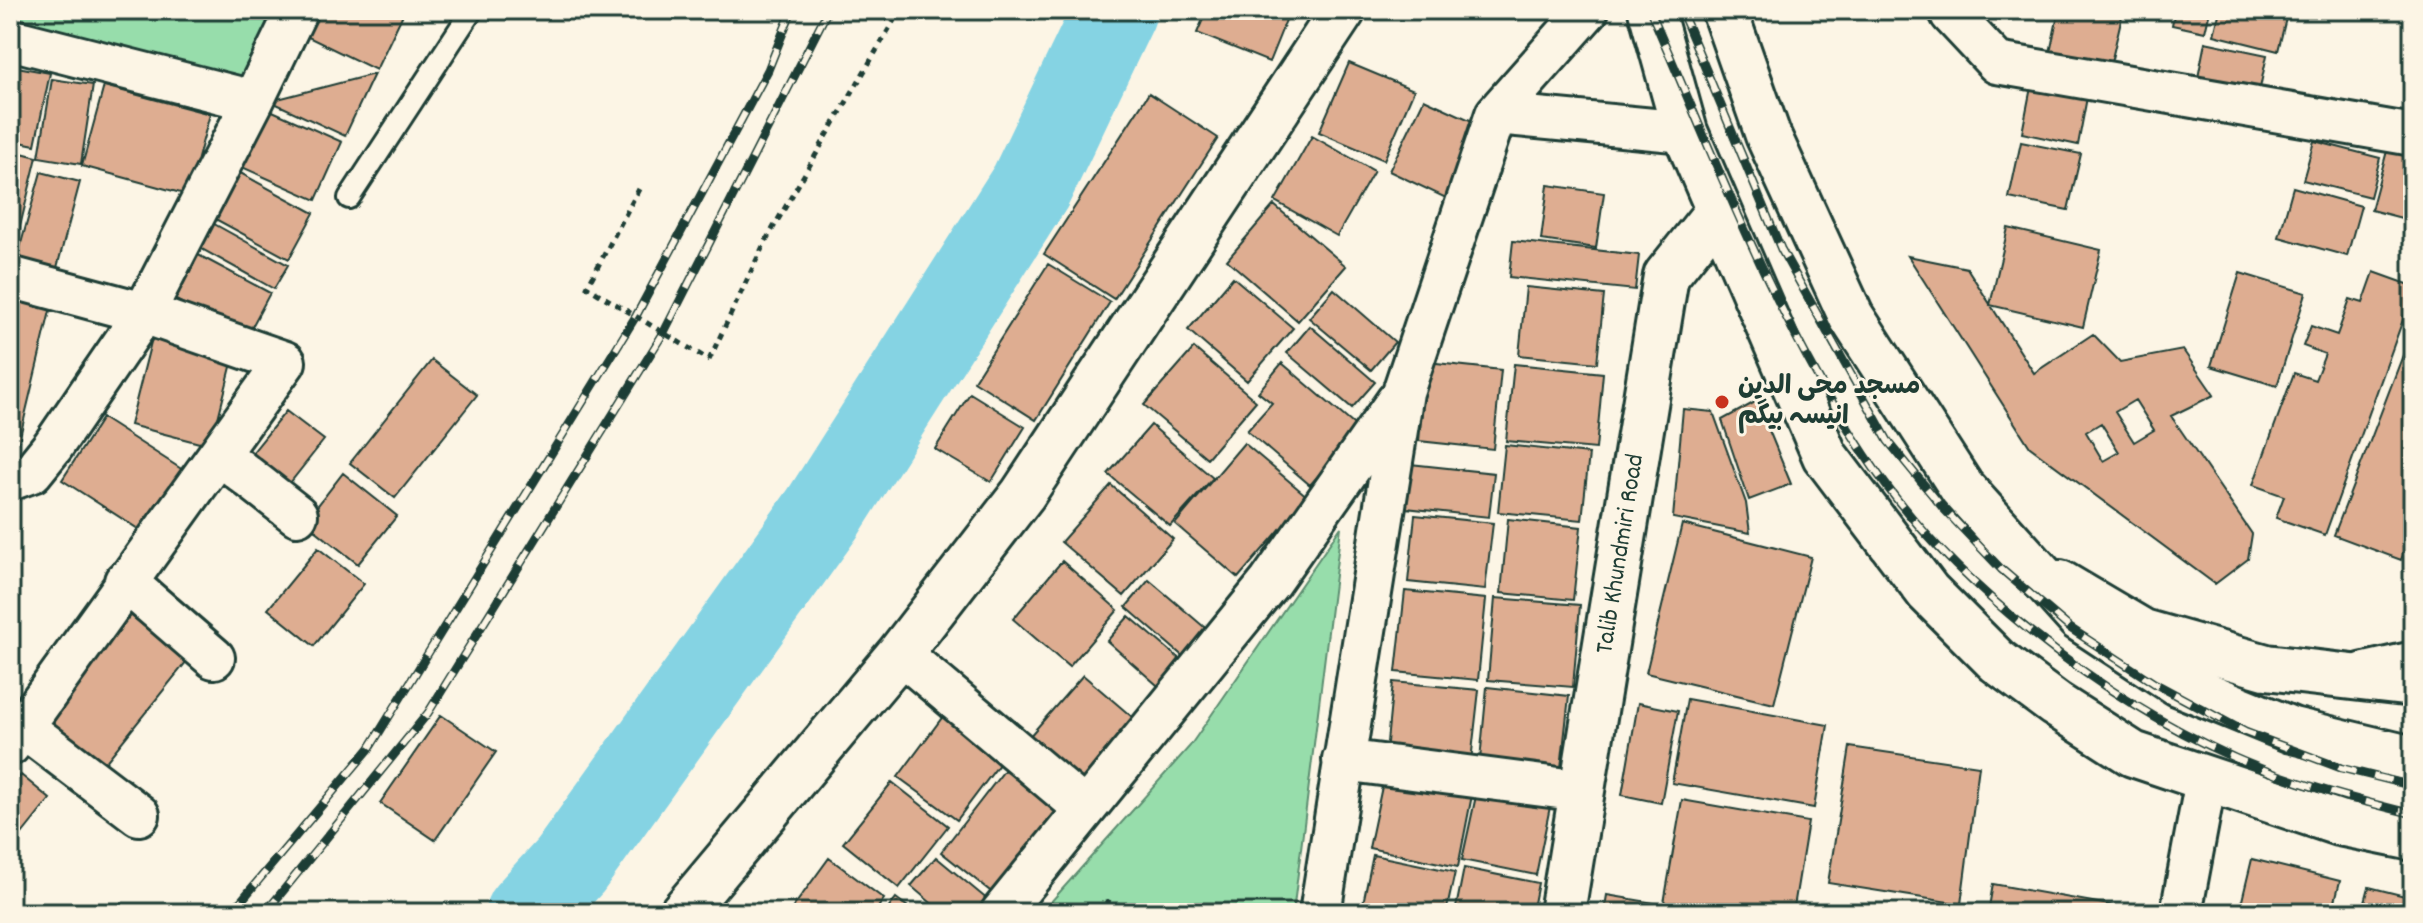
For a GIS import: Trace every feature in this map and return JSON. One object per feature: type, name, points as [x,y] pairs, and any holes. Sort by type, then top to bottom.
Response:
[{"type":"main road","points":[[682,913],[900,653],[1023,494],[1343,10]]},
{"type":"main road","points":[[1651,10],[1685,132],[1825,456],[1928,592],[1997,661],[2055,704],[2133,754],[2339,823],[2413,838]]},
{"type":"main road","points":[[1724,10],[1768,135],[1851,316],[1962,488],[2080,619],[2177,683],[2292,730],[2413,759]]},
{"type":"main road","name":"Talib Khundmiri Road","points":[[1562,913],[1666,276],[1717,212]]},
{"type":"main road","points":[[2037,570],[2143,632],[2266,667],[2413,684]]},
{"type":"street","points":[[10,480],[32,472],[53,446],[144,313],[297,10]]},
{"type":"street","points":[[1320,913],[1403,392],[1496,114],[1588,10]]},
{"type":"street","points":[[1952,10],[1951,14],[1997,63],[2413,135]]},
{"type":"street","points":[[10,39],[253,101]]},
{"type":"street","points":[[1496,114],[1685,132]]},
{"type":"street","points":[[10,277],[144,313],[285,362],[125,581],[17,736],[139,815]]},
{"type":"street","points":[[1001,913],[1270,582],[1403,392]]},
{"type":"street","points":[[219,454],[297,515]]},
{"type":"street","points":[[125,581],[214,658]]},
{"type":"street","points":[[900,653],[1085,809]]},
{"type":"street","points":[[1343,760],[1582,791]]},
{"type":"street","points":[[2181,913],[2206,780]]},
{"type":"lane","points":[[349,198],[472,10]]},
{"type":"lane","points":[[2317,674],[2413,652]]},
{"type":"path","points":[[639,189],[587,287],[709,360],[765,242],[900,10]]},
{"type":"path","points":[[1083,913],[1108,902],[1147,913]]},
{"type":"green space","points":[[10,10],[274,10],[252,91],[10,16]]},
{"type":"green space","points":[[1341,527],[1293,913],[1041,913],[1190,746]]},
{"type":"building","points":[[312,10],[405,10],[376,70],[300,33]]},
{"type":"building","points":[[1207,10],[1290,10],[1269,62],[1197,33]]},
{"type":"building","points":[[2059,10],[2091,10],[2122,16],[2107,80],[2047,67]]},
{"type":"building","points":[[2175,10],[2210,10],[2205,32],[2172,25]]},
{"type":"building","points":[[2220,10],[2288,10],[2278,51],[2214,35]]},
{"type":"building","points":[[2205,42],[2267,55],[2256,107],[2195,93]]},
{"type":"building","points":[[1349,63],[1414,90],[1384,160],[1319,132]]},
{"type":"building","points":[[17,67],[50,73],[35,145],[10,140],[10,103]]},
{"type":"building","points":[[374,74],[345,136],[270,101]]},
{"type":"building","points":[[52,79],[93,85],[81,164],[39,157]]},
{"type":"building","points":[[2032,82],[2088,92],[2078,145],[2022,133]]},
{"type":"building","points":[[104,86],[210,114],[188,195],[82,166]]},
{"type":"building","points":[[1149,93],[1218,138],[1114,299],[1044,254]]},
{"type":"building","points":[[1424,99],[1481,125],[1448,199],[1389,171]]},
{"type":"building","points":[[259,105],[342,142],[316,200],[233,163]]},
{"type":"building","points":[[1312,136],[1374,171],[1337,236],[1275,201]]},
{"type":"building","points":[[2391,136],[2413,142],[2413,221],[2371,210]]},
{"type":"building","points":[[2314,141],[2380,158],[2370,197],[2303,180]]},
{"type":"building","points":[[2021,142],[2081,154],[2068,210],[2009,198]]},
{"type":"building","points":[[10,150],[37,157],[11,263],[10,263]]},
{"type":"building","points":[[233,169],[314,213],[289,259],[208,215]]},
{"type":"building","points":[[41,172],[80,182],[55,275],[15,265]]},
{"type":"building","points":[[1548,185],[1604,193],[1596,248],[1541,240]]},
{"type":"building","points":[[2293,187],[2361,206],[2347,256],[2279,237]]},
{"type":"building","points":[[1274,205],[1346,266],[1298,321],[1227,260]]},
{"type":"building","points":[[207,220],[288,265],[274,289],[193,244]]},
{"type":"building","points":[[2008,228],[2101,250],[2083,327],[1990,305]]},
{"type":"building","points":[[1513,241],[1639,255],[1635,290],[1509,277]]},
{"type":"building","points":[[189,250],[270,293],[246,338],[165,294]]},
{"type":"building","points":[[1908,256],[1967,268],[2034,373],[2093,334],[2120,362],[2183,350],[2214,395],[2171,416],[2252,534],[2248,559],[2215,584],[2030,447]],"holes":[[[2135,400],[2154,430],[2134,442],[2115,412]],[[2101,423],[2119,452],[2103,461],[2086,432]]]},
{"type":"building","points":[[1048,264],[1110,302],[1036,420],[974,381]]},
{"type":"building","points":[[2374,272],[2413,286],[2413,292],[2325,535],[2276,518],[2284,496],[2253,485],[2294,373],[2315,380],[2325,354],[2303,346],[2311,326],[2337,335],[2350,299],[2363,303]]},
{"type":"building","points":[[2240,273],[2306,293],[2277,386],[2211,366]]},
{"type":"building","points":[[1233,277],[1293,328],[1247,381],[1188,330]]},
{"type":"building","points":[[1526,287],[1604,295],[1597,363],[1519,355]]},
{"type":"building","points":[[1334,289],[1395,342],[1371,370],[1309,318]]},
{"type":"building","points":[[10,297],[51,307],[12,470],[10,470]]},
{"type":"building","points":[[1310,326],[1375,382],[1352,408],[1287,353]]},
{"type":"building","points":[[2413,329],[2413,529],[2401,560],[2334,535]]},
{"type":"building","points":[[153,334],[234,355],[211,446],[130,425]]},
{"type":"building","points":[[1194,348],[1256,401],[1207,458],[1144,405]]},
{"type":"building","points":[[432,360],[477,395],[395,498],[350,463]]},
{"type":"building","points":[[1427,362],[1501,370],[1493,449],[1419,441]]},
{"type":"building","points":[[1282,363],[1359,429],[1310,485],[1247,431],[1272,403],[1258,392]]},
{"type":"building","points":[[1514,364],[1603,373],[1596,449],[1506,441]]},
{"type":"building","points":[[970,393],[1025,427],[991,482],[935,449]]},
{"type":"building","points":[[1757,401],[1791,484],[1749,500],[1722,420]]},
{"type":"building","points":[[1683,409],[1713,412],[1746,503],[1750,533],[1673,518]]},
{"type":"building","points":[[286,411],[324,440],[282,493],[244,463]]},
{"type":"building","points":[[102,418],[186,472],[146,534],[62,480]]},
{"type":"building","points":[[1151,425],[1213,478],[1170,526],[1108,474]]},
{"type":"building","points":[[1244,443],[1308,497],[1238,578],[1175,524]]},
{"type":"building","points":[[1505,445],[1589,454],[1582,520],[1498,512]]},
{"type":"building","points":[[1410,464],[1494,473],[1489,517],[1406,508]]},
{"type":"building","points":[[343,473],[397,516],[358,564],[305,522]]},
{"type":"building","points":[[1111,485],[1173,539],[1124,596],[1061,542]]},
{"type":"building","points":[[1415,515],[1493,523],[1485,590],[1408,582]]},
{"type":"building","points":[[1508,519],[1581,527],[1573,600],[1501,593]]},
{"type":"building","points":[[1682,524],[1811,557],[1774,704],[1646,673]]},
{"type":"building","points":[[318,548],[364,584],[314,646],[268,609]]},
{"type":"building","points":[[1062,561],[1118,610],[1069,667],[1013,619]]},
{"type":"building","points":[[1149,580],[1210,632],[1186,659],[1126,607]]},
{"type":"building","points":[[1405,591],[1486,599],[1478,680],[1396,672]]},
{"type":"building","points":[[1495,598],[1580,605],[1573,687],[1488,680]]},
{"type":"building","points":[[129,614],[187,661],[97,773],[39,727]]},
{"type":"building","points":[[1129,616],[1188,666],[1165,692],[1107,641]]},
{"type":"building","points":[[1083,675],[1145,728],[1085,799],[1022,745]]},
{"type":"building","points":[[1393,682],[1479,690],[1471,761],[1386,752]]},
{"type":"building","points":[[1487,687],[1569,696],[1561,768],[1480,760]]},
{"type":"building","points":[[1687,699],[1828,725],[1814,808],[1672,783]]},
{"type":"building","points":[[1638,703],[1678,711],[1661,803],[1622,795]]},
{"type":"building","points":[[950,707],[1009,751],[957,820],[898,777]]},
{"type":"building","points":[[441,715],[496,752],[435,840],[380,803]]},
{"type":"building","points":[[1850,747],[1979,766],[1961,904],[1828,883]]},
{"type":"building","points":[[1007,767],[1066,814],[999,898],[941,852]]},
{"type":"building","points":[[21,775],[50,799],[10,849],[10,789]]},
{"type":"building","points":[[1384,777],[1472,795],[1458,867],[1369,848]]},
{"type":"building","points":[[892,782],[948,826],[899,888],[843,843]]},
{"type":"building","points":[[1479,782],[1552,797],[1536,875],[1462,860]]},
{"type":"building","points":[[1682,800],[1808,822],[1793,913],[1725,913],[1664,903]]},
{"type":"building","points":[[1373,855],[1455,872],[1446,913],[1361,913]]},
{"type":"building","points":[[936,857],[994,905],[987,913],[943,913],[911,886]]},
{"type":"building","points":[[829,858],[884,899],[874,913],[789,913]]},
{"type":"building","points":[[2252,859],[2340,881],[2332,913],[2239,913]]},
{"type":"building","points":[[1464,868],[1538,883],[1532,913],[1455,913]]},
{"type":"building","points":[[1993,884],[2115,906],[2113,913],[1988,913]]},
{"type":"building","points":[[2369,887],[2413,898],[2413,913],[2362,913]]},
{"type":"building","points":[[1607,895],[1666,905],[1665,913],[1604,913]]},
{"type":"building","points":[[896,898],[916,913],[885,913]]},
{"type":"waterway","points":[[527,913],[570,866],[823,513],[1031,186],[1115,10]]},
{"type":"railway","points":[[231,913],[369,749],[636,316],[768,70],[792,10]]},
{"type":"railway","points":[[265,913],[428,713],[664,332],[828,10]]},
{"type":"railway","points":[[1650,10],[1748,237],[1802,348],[1865,455],[1938,547],[1982,590],[2080,669],[2184,733],[2278,775],[2413,814]]},
{"type":"railway","points":[[1681,10],[1781,249],[1888,441],[1943,508],[2001,569],[2070,628],[2154,683],[2245,732],[2341,768],[2413,786]]},
{"type":"place","name":"مسجد محی الدین انیسہ بیگم","points":[[1722,402]]}]
